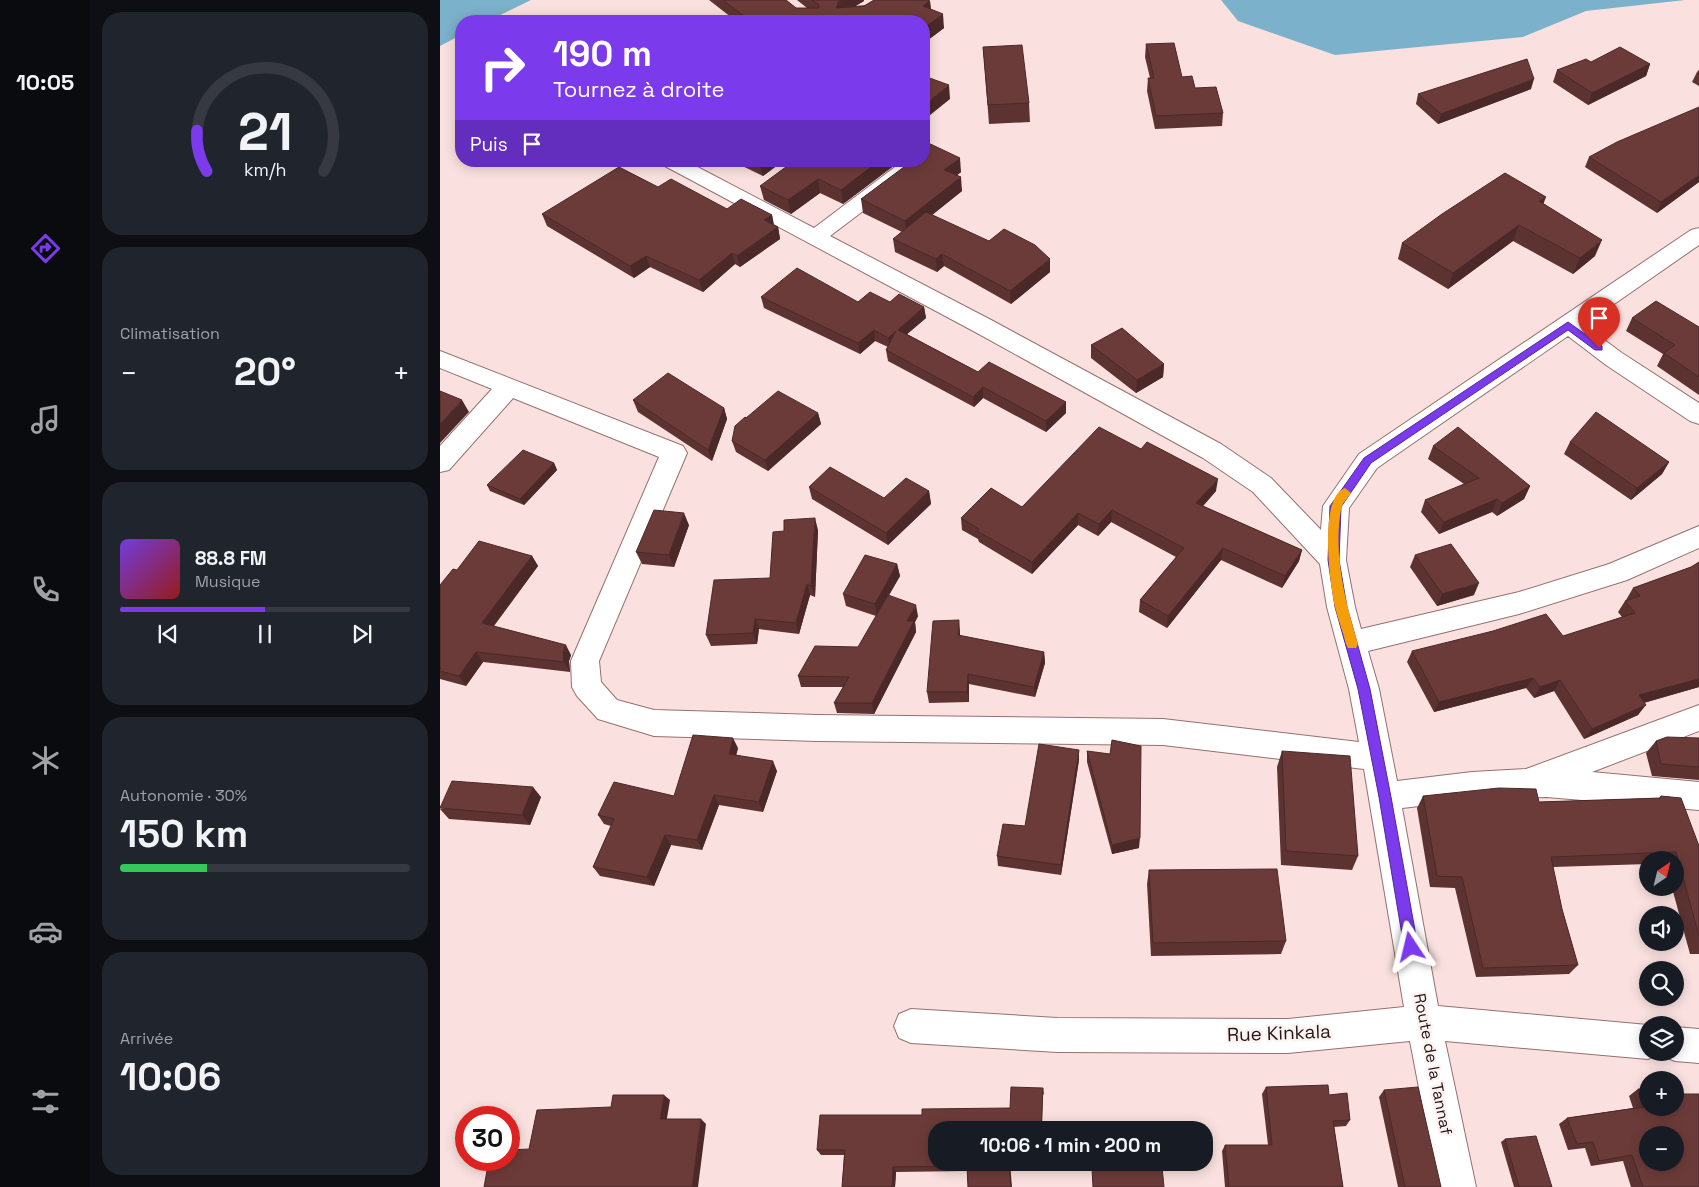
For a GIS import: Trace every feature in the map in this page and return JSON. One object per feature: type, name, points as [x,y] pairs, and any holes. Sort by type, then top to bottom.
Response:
[{"type":"street","points":[[684,167],[752,196],[814,238],[994,332],[1212,450],[1262,484],[1333,560]]},
{"type":"street","points":[[814,238],[910,167]]},
{"type":"street","name":"Route de la Tannaf","points":[[1457,1187],[1424,1022],[1385,797],[1364,689],[1341,607],[1333,560],[1336,506],[1368,461],[1699,235]]},
{"type":"street","points":[[1568,325],[1614,359],[1699,415]]},
{"type":"street","points":[[440,359],[674,453],[585,660],[587,687],[608,710],[654,723],[817,728],[1163,732],[1377,757]]},
{"type":"street","points":[[440,463],[509,386]]},
{"type":"street","points":[[1352,643],[1528,600],[1617,572],[1699,536]]},
{"type":"street","points":[[1526,783],[1699,718]]},
{"type":"street","points":[[1385,797],[1451,787],[1526,783],[1588,786],[1699,796]]},
{"type":"street","name":"Rue Kinkala","points":[[910,1026],[1057,1035],[1288,1036],[1424,1022],[1639,1041]]},
{"type":"street","points":[[1684,1045],[1699,1046]]},
{"type":"water","points":[[440,0],[531,0],[500,15],[455,15],[455,38],[440,46]]},
{"type":"water","points":[[1221,0],[1685,0],[1586,11],[1523,37],[1335,55],[1238,21]]},
{"type":"building","points":[[723,0],[786,0],[796,8],[819,8],[819,5],[812,0],[841,0],[836,8],[864,6],[874,0],[927,0],[930,1],[923,6],[943,14],[930,24],[930,15],[741,14]]},
{"type":"building","points":[[1174,43],[1182,77],[1192,76],[1195,88],[1216,87],[1223,113],[1156,116],[1148,78],[1154,78],[1146,44]]},
{"type":"building","points":[[1022,45],[1029,103],[988,105],[983,47]]},
{"type":"building","points":[[1620,47],[1650,64],[1592,93],[1557,70],[1586,59],[1591,62]]},
{"type":"building","points":[[1527,59],[1534,79],[1441,114],[1418,94]]},
{"type":"building","points":[[930,78],[949,85],[930,100]]},
{"type":"building","points":[[1699,107],[1699,175],[1661,202],[1589,157],[1617,142]]},
{"type":"building","points":[[930,144],[960,158],[944,170],[961,177],[905,221],[861,199],[904,167],[930,167]]},
{"type":"building","points":[[619,167],[658,187],[671,179],[727,209],[741,199],[772,215],[764,220],[778,227],[737,256],[732,253],[699,280],[646,256],[630,266],[542,214]]},
{"type":"building","points":[[786,167],[871,167],[841,190],[818,179],[788,200],[760,186]]},
{"type":"building","points":[[1505,173],[1546,197],[1539,201],[1602,240],[1580,258],[1519,225],[1453,273],[1402,243],[1442,214]]},
{"type":"building","points":[[926,212],[989,241],[1004,229],[1035,245],[1050,259],[1010,291],[942,254],[936,259],[893,239]]},
{"type":"building","points":[[797,268],[858,302],[870,292],[890,302],[899,294],[924,307],[898,330],[978,372],[989,362],[1066,402],[1046,421],[983,387],[973,397],[886,350],[896,331],[888,338],[874,330],[858,343],[761,297]]},
{"type":"building","points":[[1656,301],[1699,327],[1699,377],[1664,353],[1675,345],[1632,318]]},
{"type":"building","points":[[1122,328],[1164,364],[1137,380],[1091,345]]},
{"type":"building","points":[[668,373],[724,408],[708,450],[633,400]]},
{"type":"building","points":[[440,391],[462,400],[440,424]]},
{"type":"building","points":[[778,391],[818,413],[765,460],[732,441],[735,426]]},
{"type":"building","points":[[1596,412],[1669,462],[1637,488],[1570,442]]},
{"type":"building","points":[[1099,427],[1141,449],[1147,442],[1218,479],[1196,503],[1302,550],[1285,576],[1223,548],[1168,616],[1140,600],[1184,548],[1112,510],[1099,524],[1078,513],[1032,562],[977,531],[979,529],[961,518],[991,488],[1022,507]]},
{"type":"building","points":[[1458,427],[1530,486],[1502,503],[1497,499],[1444,522],[1425,500],[1479,478],[1433,446]]},
{"type":"building","points":[[523,450],[554,463],[520,499],[487,485]]},
{"type":"building","points":[[830,467],[884,498],[906,478],[929,491],[886,533],[809,487]]},
{"type":"building","points":[[654,510],[684,513],[669,555],[636,552]]},
{"type":"building","points":[[815,518],[811,586],[807,584],[796,623],[755,619],[753,633],[706,635],[714,580],[770,578],[773,532],[784,531],[784,520]]},
{"type":"building","points":[[479,541],[532,556],[482,623],[566,645],[563,651],[564,662],[476,652],[459,676],[440,671],[440,585],[453,569],[457,570]]},
{"type":"building","points":[[1451,544],[1479,583],[1442,594],[1415,555]]},
{"type":"building","points":[[865,555],[897,564],[875,604],[843,594]]},
{"type":"building","points":[[1699,562],[1699,679],[1639,695],[1646,705],[1592,729],[1560,680],[1540,687],[1533,678],[1439,702],[1412,651],[1493,631],[1546,614],[1563,636],[1635,613],[1625,601],[1640,596],[1633,588],[1691,567]]},
{"type":"building","points":[[888,595],[916,605],[907,621],[914,621],[872,703],[834,703],[849,677],[798,676],[815,646],[858,647]]},
{"type":"building","points":[[959,620],[958,635],[1044,652],[1034,687],[968,674],[967,692],[927,692],[933,621]]},
{"type":"building","points":[[693,735],[733,738],[729,754],[773,761],[759,802],[714,795],[697,840],[665,835],[647,877],[593,867],[614,819],[598,815],[614,782],[674,796]]},
{"type":"building","points":[[1667,737],[1699,738],[1699,767],[1661,764],[1656,741]]},
{"type":"building","points":[[1112,740],[1141,746],[1140,838],[1112,845],[1087,751],[1110,754]]},
{"type":"building","points":[[1039,744],[1079,750],[1061,865],[997,856],[1003,824],[1025,826]]},
{"type":"building","points":[[1282,751],[1350,756],[1358,856],[1286,851]]},
{"type":"building","points":[[452,781],[533,787],[522,815],[440,808]]},
{"type":"building","points":[[1499,788],[1536,789],[1539,802],[1661,798],[1661,796],[1681,798],[1699,846],[1699,936],[1684,881],[1684,851],[1639,851],[1639,853],[1551,857],[1562,909],[1578,965],[1483,968],[1462,877],[1437,876],[1423,796]]},
{"type":"building","points":[[1277,869],[1286,941],[1153,943],[1149,870]]},
{"type":"building","points":[[1328,1085],[1329,1095],[1347,1093],[1350,1120],[1333,1121],[1343,1187],[1229,1187],[1225,1145],[1272,1145],[1266,1087]]},
{"type":"building","points":[[1011,1087],[1043,1088],[1041,1121],[928,1121],[928,1167],[893,1167],[892,1187],[842,1187],[845,1150],[817,1150],[820,1115],[922,1115],[922,1109],[1010,1108]]},
{"type":"building","points":[[1418,1087],[1441,1187],[1405,1187],[1384,1090]]},
{"type":"building","points":[[1684,1094],[1699,1094],[1699,1187],[1643,1187],[1632,1155],[1599,1161],[1593,1142],[1577,1144],[1567,1118],[1639,1108],[1639,1116],[1684,1116]]},
{"type":"building","points":[[613,1095],[664,1095],[660,1119],[701,1119],[692,1187],[484,1187],[487,1171],[520,1171],[520,1149],[529,1149],[537,1110],[611,1107]]},
{"type":"building","points":[[1536,1136],[1552,1187],[1519,1187],[1505,1139]]},
{"type":"building","points":[[967,1171],[1010,1171],[1011,1187],[968,1187]]},
{"type":"building","points":[[1092,1171],[1162,1171],[1164,1187],[1093,1187]]},
{"type":"slow traffic","points":[[1345,493],[1336,506],[1333,560],[1341,607],[1352,644]]},
{"type":"route","points":[[1411,947],[1364,689],[1341,607],[1333,560],[1336,506],[1368,461],[1568,325],[1599,348]]}]
